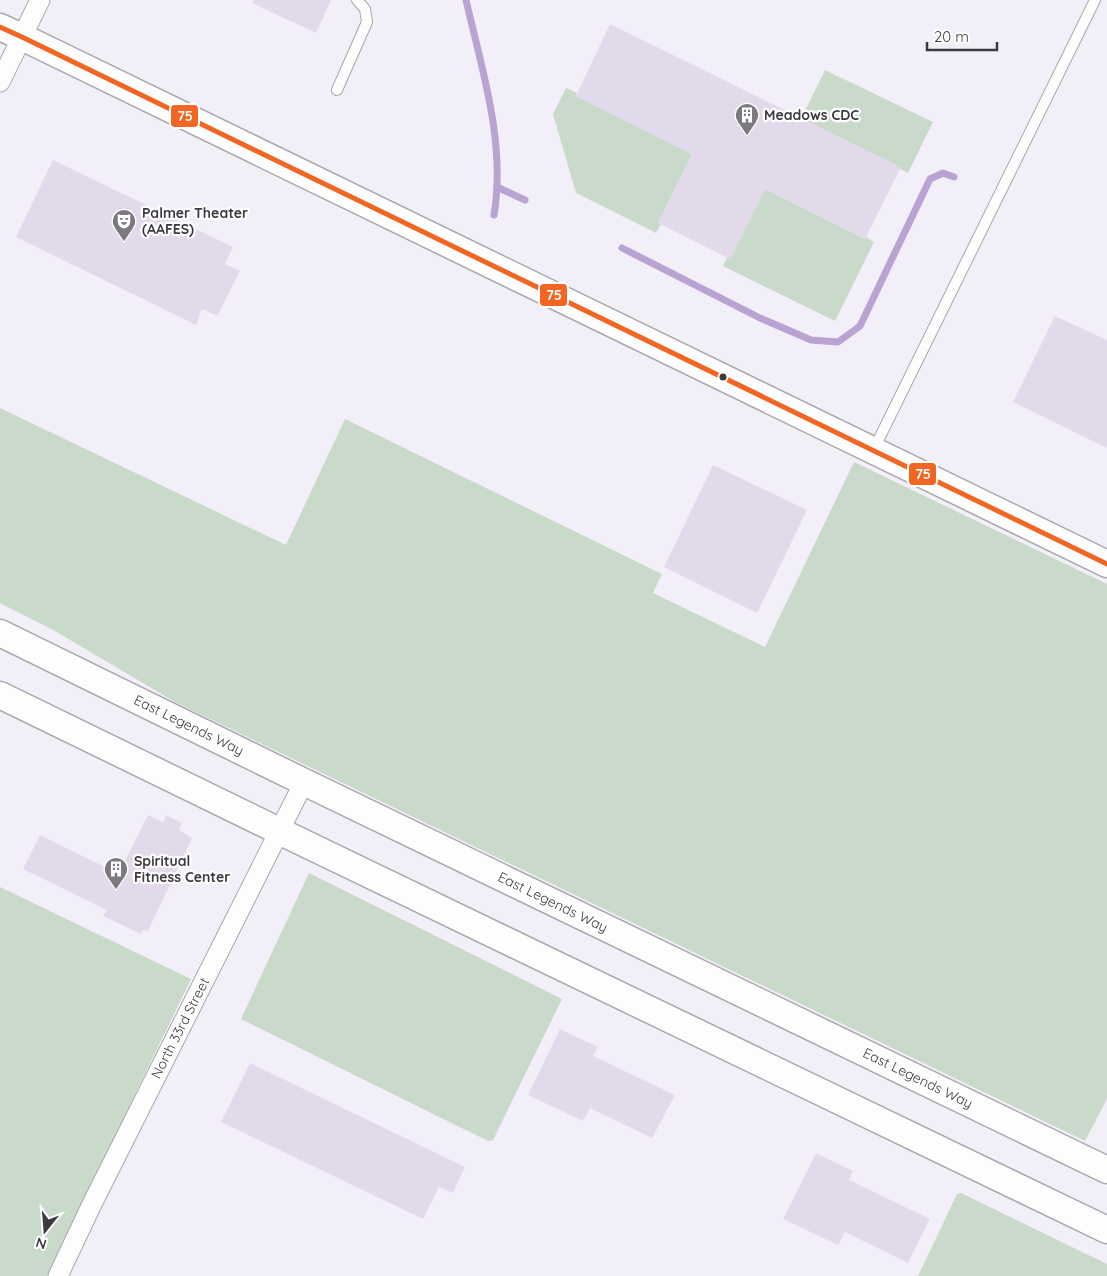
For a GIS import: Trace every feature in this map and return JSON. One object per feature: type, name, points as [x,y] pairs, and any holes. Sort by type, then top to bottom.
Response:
[{"type":"street","points":[[0,82],[11,32],[40,0]]},
{"type":"street","points":[[11,32],[1107,564]]},
{"type":"street","name":"East Legends Way","points":[[0,633],[1107,1170]]},
{"type":"street","points":[[0,695],[1107,1230]]},
{"type":"street","name":"North 33rd Street","points":[[58,1276],[304,782]]},
{"type":"lane","points":[[337,90],[367,22],[365,9],[356,0]]},
{"type":"lane","points":[[873,450],[1095,0]]},
{"type":"green space","points":[[825,70],[933,122],[908,173],[801,119]]},
{"type":"green space","points":[[566,88],[577,93],[576,96],[692,154],[658,223],[661,224],[656,233],[576,193],[553,114]]},
{"type":"green space","points":[[765,189],[874,242],[835,321],[723,266],[727,258],[730,259]]},
{"type":"green space","points":[[0,408],[286,545],[345,419],[662,574],[653,593],[765,647],[854,462],[1107,584],[1107,1099],[1085,1141],[177,703],[53,630],[0,603]]},
{"type":"green space","points":[[309,873],[562,999],[493,1140],[488,1141],[241,1019]]},
{"type":"green space","points":[[0,887],[191,979],[47,1276],[0,1276]]},
{"type":"green space","points":[[961,1193],[1107,1264],[1107,1276],[918,1276],[957,1194]]},
{"type":"building","points":[[254,0],[331,0],[316,33],[252,3]]},
{"type":"building","name":"Meadows CDC","points":[[610,24],[901,167],[865,239],[765,189],[730,259],[658,223],[692,154],[576,96]]},
{"type":"building","name":"Palmer Theater (AAFES)","points":[[53,160],[233,247],[225,264],[240,271],[217,316],[202,309],[196,325],[16,237]]},
{"type":"building","points":[[1055,316],[1107,340],[1107,448],[1013,402]]},
{"type":"building","points":[[713,465],[807,510],[757,613],[664,567]]},
{"type":"building","name":"Spiritual Fitness Center","points":[[148,815],[163,822],[166,815],[182,823],[179,830],[192,838],[148,931],[143,930],[141,934],[103,916],[107,910],[23,869],[40,835],[109,869],[111,865],[121,869]]},
{"type":"building","points":[[560,1029],[598,1047],[593,1056],[675,1095],[652,1138],[590,1108],[583,1121],[528,1095]]},
{"type":"building","points":[[250,1063],[465,1167],[453,1193],[439,1187],[423,1219],[221,1122]]},
{"type":"building","points":[[816,1153],[853,1171],[849,1180],[930,1219],[908,1263],[845,1232],[838,1245],[783,1219]]},
{"type":"waterway","points":[[466,0],[485,80],[495,134],[497,188],[494,215]]},
{"type":"waterway","points":[[622,248],[760,318],[811,340],[838,342],[860,326],[930,179],[943,173],[954,177]]},
{"type":"waterway","points":[[497,187],[525,200]]},
{"type":"transit line","name":"75","points":[[0,27],[1107,564]]},
{"type":"place","name":"Meadows CDC","points":[[747,136]]},
{"type":"place","name":"Palmer Theater (AAFES)","points":[[124,242]]},
{"type":"place","name":"Spiritual Fitness Center","points":[[116,890]]}]
